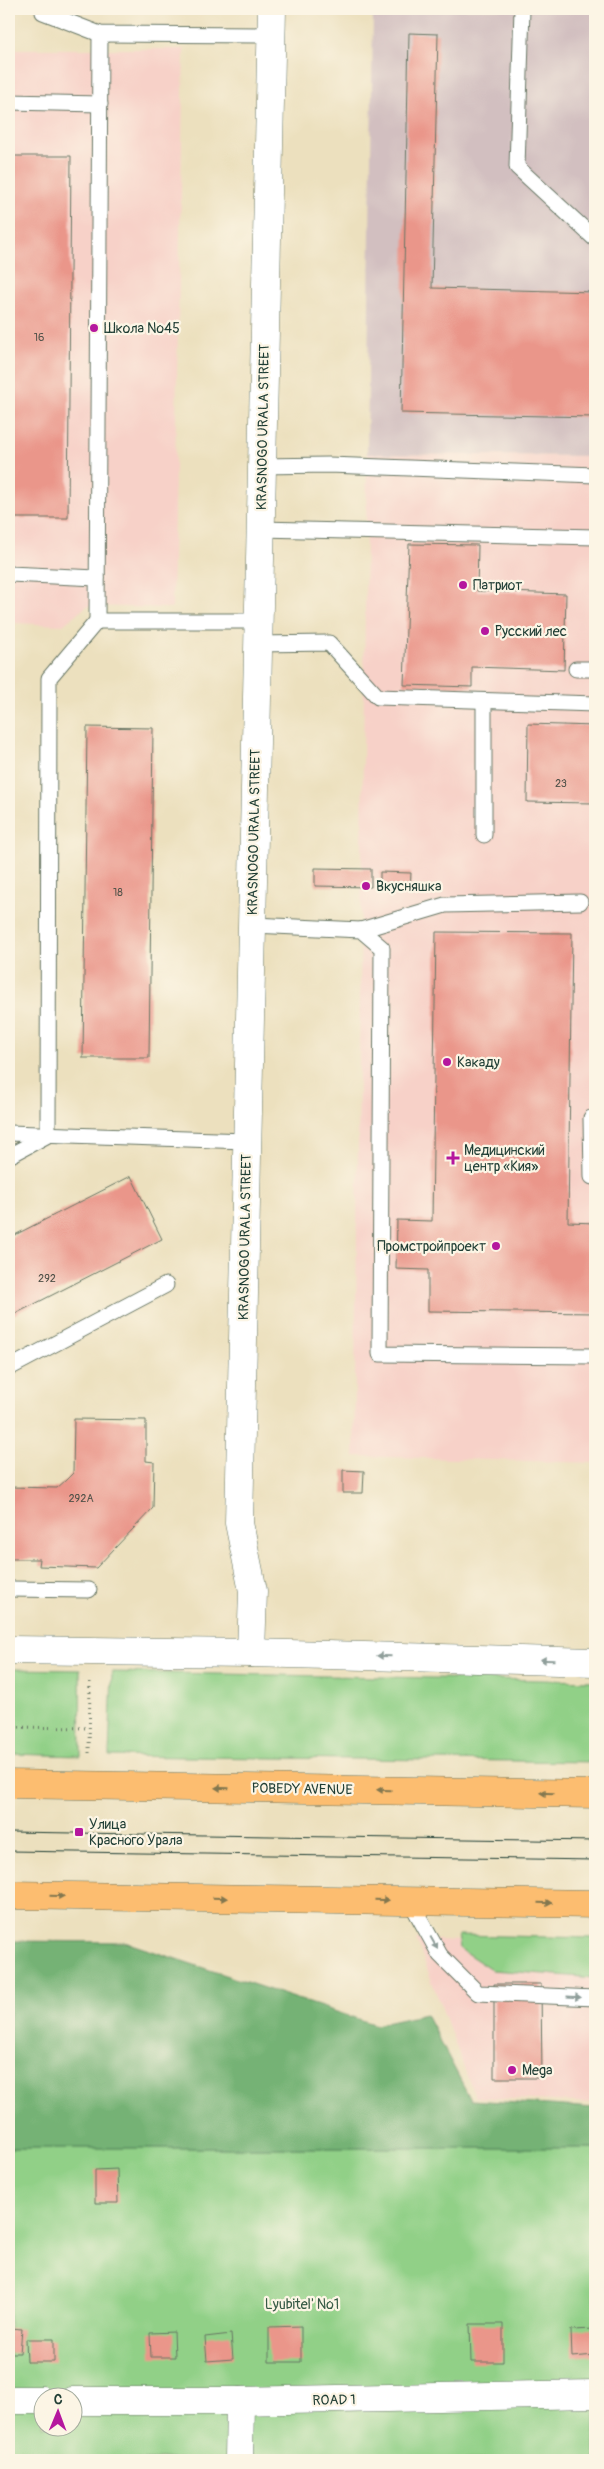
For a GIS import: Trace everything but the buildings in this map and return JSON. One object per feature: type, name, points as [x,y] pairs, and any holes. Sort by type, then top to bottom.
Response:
[{"type":"main road","name":"POBEDY AVENUE","points":[[17,1782],[595,1794]]},
{"type":"main road","points":[[9,1895],[595,1904]]},
{"type":"street","name":"KRASNOGO URALA STREET","points":[[251,1653],[253,1591],[239,1523],[271,22]]},
{"type":"street","points":[[9,1650],[251,1653],[595,1662]]},
{"type":"street","name":"ROAD 1","points":[[82,2401],[240,2402],[595,2394]]},
{"type":"street","points":[[9,2400],[32,2400]]},
{"type":"street","points":[[239,2460],[240,2402]]},
{"type":"lane","points":[[43,9],[43,12],[100,34],[271,22]]},
{"type":"lane","points":[[522,9],[516,167],[595,239]]},
{"type":"lane","points":[[48,1135],[49,678],[97,621],[100,34]]},
{"type":"lane","points":[[9,102],[100,104]]},
{"type":"lane","points":[[262,466],[329,465],[595,475]]},
{"type":"lane","points":[[261,529],[595,538]]},
{"type":"lane","points":[[9,574],[97,578]]},
{"type":"lane","points":[[97,621],[259,632],[329,643],[378,697],[595,704]]},
{"type":"lane","points":[[576,669],[595,669]]},
{"type":"lane","points":[[484,701],[484,834]]},
{"type":"lane","points":[[253,925],[362,930],[445,905],[580,902]]},
{"type":"lane","points":[[362,930],[382,948],[380,1354],[595,1356]]},
{"type":"lane","points":[[591,1118],[592,1177],[595,1177]]},
{"type":"lane","points":[[9,1133],[246,1141]]},
{"type":"lane","points":[[9,1156],[48,1135]]},
{"type":"lane","points":[[9,1368],[166,1286]]},
{"type":"lane","points":[[9,1589],[90,1590]]},
{"type":"lane","points":[[410,1901],[440,1955],[478,1993],[595,1998]]},
{"type":"path","points":[[89,1756],[90,1678]]},
{"type":"path","points":[[9,1727],[89,1728]]},
{"type":"shaded area","points":[[373,9],[595,9],[595,456],[367,454]]},
{"type":"shaded area","name":"Школа №45","points":[[9,49],[184,49],[172,608],[87,606],[63,625],[9,623]]},
{"type":"shaded area","points":[[367,454],[595,456],[595,1463],[354,1456]]},
{"type":"shaded area","points":[[416,1939],[595,1947],[595,2103],[475,2097]]},
{"type":"green space","points":[[9,1669],[80,1670],[81,1756],[9,1754]]},
{"type":"green space","points":[[112,1672],[595,1681],[595,1762],[109,1756]]},
{"type":"green space","points":[[458,1935],[595,1938],[595,1978],[492,1970],[460,1949]]},
{"type":"green space","points":[[9,1941],[125,1942],[376,2025],[426,2014],[471,2100],[595,2108],[595,2148],[9,2148]]},
{"type":"green space","name":"Lyubitel' №1","points":[[9,2148],[595,2148],[595,2460],[9,2460]]},
{"type":"tram line","points":[[9,1832],[595,1841]]},
{"type":"tram line","points":[[9,1851],[595,1860]]},
{"type":"place","name":"Школа №45","points":[[94,328]]},
{"type":"place","name":"Патриот","points":[[463,585]]},
{"type":"place","name":"Русский лес","points":[[485,631]]},
{"type":"place","name":"Вкусняшка","points":[[366,886]]},
{"type":"place","name":"Какаду","points":[[447,1062]]},
{"type":"place","name":"Медицинский центр «Кия»","points":[[453,1158]]},
{"type":"place","name":"Промстройпроект","points":[[496,1246]]},
{"type":"place","name":"Улица Красного Урала","points":[[79,1832]]},
{"type":"place","name":"Mega","points":[[512,2070]]}]
